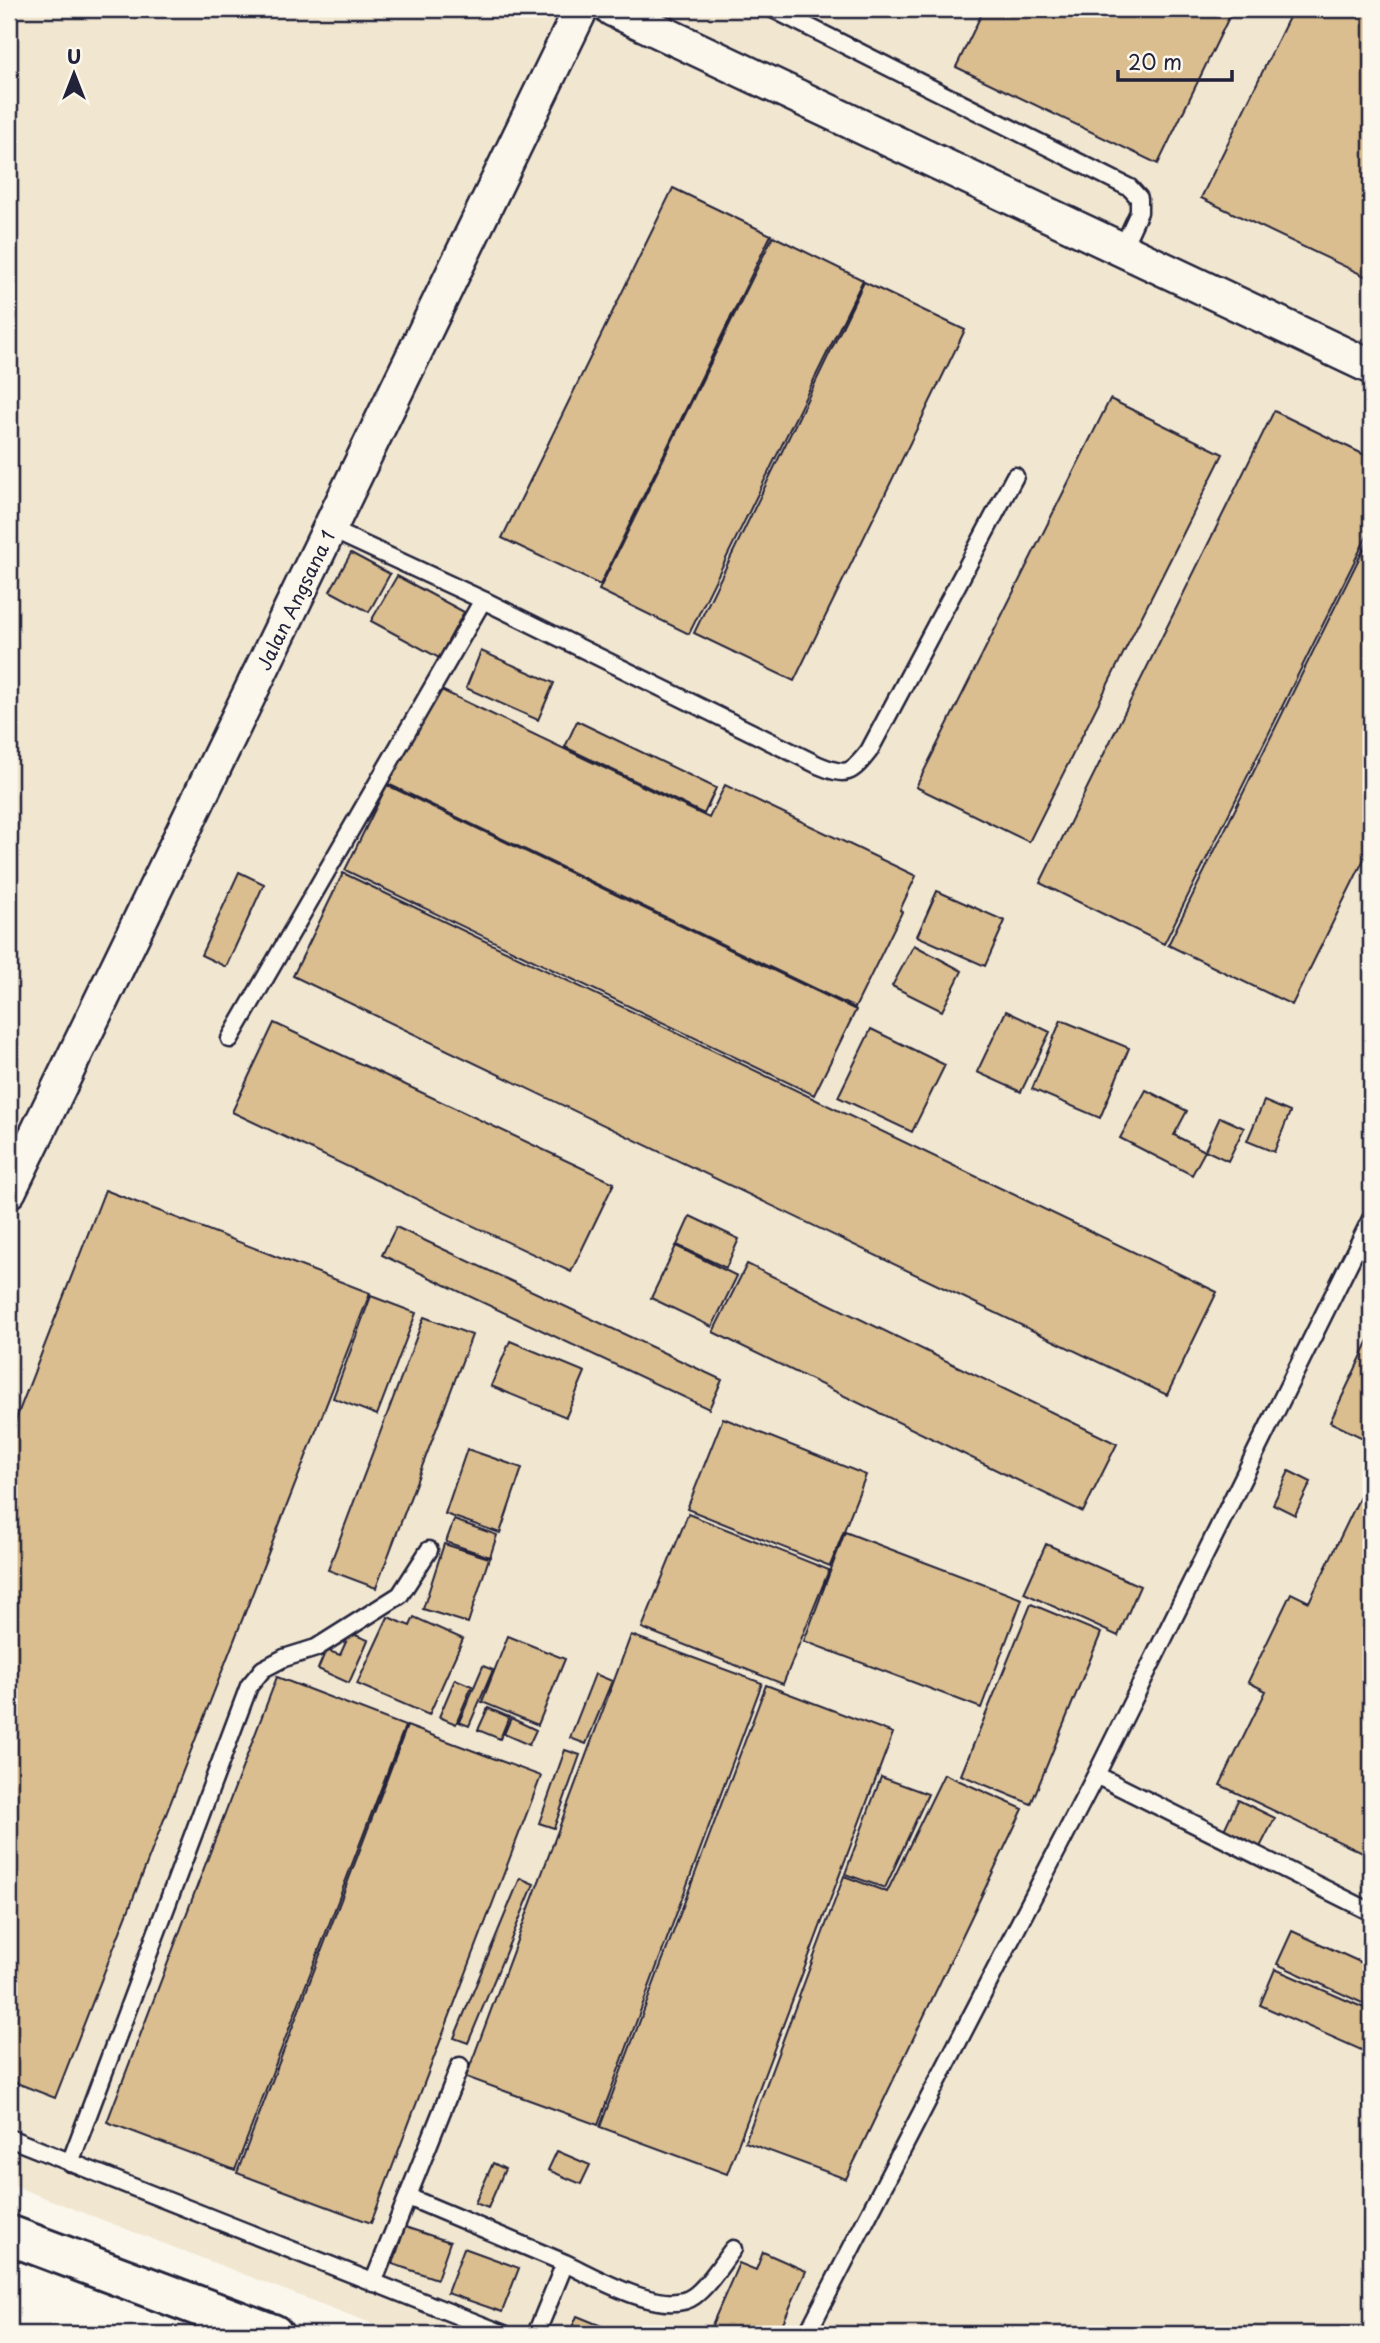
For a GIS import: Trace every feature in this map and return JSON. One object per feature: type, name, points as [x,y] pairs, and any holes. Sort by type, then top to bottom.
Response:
[{"type":"street","name":"Jalan Angsana 1","points":[[9,1191],[581,9]]},
{"type":"street","points":[[612,9],[1122,250],[1369,361]]},
{"type":"street","points":[[9,2235],[273,2334]]},
{"type":"lane","points":[[773,9],[1130,188],[1139,198],[1139,212],[1122,250]]},
{"type":"lane","points":[[330,529],[483,600],[818,765],[844,772],[855,769],[869,751],[1015,476]]},
{"type":"lane","points":[[230,1039],[483,600]]},
{"type":"lane","points":[[807,2334],[1096,1775],[1371,1219]]},
{"type":"lane","points":[[70,2163],[249,1686],[263,1669],[284,1658],[316,1648],[400,1595],[429,1550]]},
{"type":"lane","points":[[1096,1775],[1371,1912]]},
{"type":"lane","points":[[373,2283],[460,2066]]},
{"type":"lane","points":[[9,2138],[504,2334]]},
{"type":"lane","points":[[408,2197],[644,2298],[670,2304],[693,2297],[733,2249]]},
{"type":"lane","points":[[536,2334],[565,2263]]},
{"type":"shaded area","points":[[9,9],[1371,9],[1371,2334],[399,2334],[9,2184]]},
{"type":"building","points":[[984,9],[1233,9],[1158,164],[956,67]]},
{"type":"building","points":[[1293,9],[1371,9],[1371,279],[1201,198]]},
{"type":"building","points":[[673,188],[771,235],[600,585],[502,538]]},
{"type":"building","points":[[773,236],[863,280],[689,634],[599,590]]},
{"type":"building","points":[[864,282],[965,330],[794,681],[694,633]]},
{"type":"building","points":[[1110,399],[1223,454],[1029,842],[916,787]]},
{"type":"building","points":[[1274,411],[1371,458],[1371,528],[1164,944],[1040,883]]},
{"type":"building","points":[[1371,534],[1371,845],[1292,1005],[1168,945]]},
{"type":"building","points":[[351,553],[390,574],[369,612],[330,591]]},
{"type":"building","points":[[397,576],[464,612],[439,658],[371,621]]},
{"type":"building","points":[[481,651],[554,683],[538,720],[466,688]]},
{"type":"building","points":[[435,687],[709,818],[725,785],[916,876],[900,910],[902,912],[855,1008],[388,784]]},
{"type":"building","points":[[577,721],[716,788],[704,814],[565,747]]},
{"type":"building","points":[[387,785],[856,1010],[814,1095],[345,870]]},
{"type":"building","points":[[239,872],[264,884],[226,967],[201,955]]},
{"type":"building","points":[[343,873],[1217,1292],[1167,1395],[293,976]]},
{"type":"building","points":[[937,891],[1005,921],[985,966],[917,936]]},
{"type":"building","points":[[914,945],[962,971],[942,1011],[892,986]]},
{"type":"building","points":[[1006,1011],[1050,1032],[1021,1092],[977,1072]]},
{"type":"building","points":[[1061,1020],[1129,1048],[1100,1118],[1032,1089]]},
{"type":"building","points":[[274,1023],[614,1183],[571,1272],[232,1112]]},
{"type":"building","points":[[871,1029],[945,1065],[912,1132],[838,1097]]},
{"type":"building","points":[[1146,1090],[1187,1111],[1174,1135],[1205,1151],[1192,1175],[1120,1138]]},
{"type":"building","points":[[1264,1101],[1290,1112],[1274,1152],[1247,1141]]},
{"type":"building","points":[[1220,1117],[1244,1128],[1228,1161],[1205,1150]]},
{"type":"building","points":[[105,1190],[370,1293],[55,2098],[9,2080],[9,1437]]},
{"type":"building","points":[[690,1216],[739,1239],[726,1268],[677,1245]]},
{"type":"building","points":[[396,1227],[722,1380],[709,1409],[382,1255]]},
{"type":"building","points":[[676,1246],[737,1276],[712,1327],[651,1298]]},
{"type":"building","points":[[747,1264],[1117,1444],[1083,1512],[713,1332]]},
{"type":"building","points":[[371,1296],[416,1313],[377,1415],[333,1398]]},
{"type":"building","points":[[424,1317],[472,1335],[376,1588],[328,1570]]},
{"type":"building","points":[[1371,1336],[1371,1442],[1330,1422]]},
{"type":"building","points":[[510,1341],[585,1372],[566,1417],[491,1386]]},
{"type":"building","points":[[723,1418],[866,1475],[830,1566],[687,1509]]},
{"type":"building","points":[[467,1449],[522,1468],[500,1533],[445,1514]]},
{"type":"building","points":[[1289,1471],[1311,1482],[1295,1515],[1273,1504]]},
{"type":"building","points":[[1371,1474],[1371,1857],[1220,1785],[1266,1691],[1248,1682],[1291,1593],[1309,1602]]},
{"type":"building","points":[[688,1514],[829,1570],[783,1684],[642,1628]]},
{"type":"building","points":[[454,1520],[497,1535],[490,1557],[446,1542]]},
{"type":"building","points":[[845,1532],[1022,1599],[981,1708],[804,1641]]},
{"type":"building","points":[[444,1544],[489,1558],[468,1623],[423,1609]]},
{"type":"building","points":[[1046,1544],[1140,1586],[1118,1636],[1024,1593]]},
{"type":"building","points":[[1031,1604],[1101,1633],[1031,1804],[961,1775]]},
{"type":"building","points":[[388,1617],[410,1626],[414,1617],[463,1639],[429,1715],[357,1684]]},
{"type":"building","points":[[350,1633],[368,1640],[349,1683],[318,1669],[326,1650],[340,1655]]},
{"type":"building","points":[[631,1635],[762,1683],[598,2125],[466,2077]]},
{"type":"building","points":[[508,1636],[565,1659],[538,1725],[482,1702]]},
{"type":"building","points":[[483,1666],[493,1670],[469,1726],[459,1722]]},
{"type":"building","points":[[595,1674],[612,1681],[586,1744],[570,1738]]},
{"type":"building","points":[[277,1677],[405,1726],[235,2170],[107,2122]]},
{"type":"building","points":[[455,1679],[472,1686],[456,1724],[439,1717]]},
{"type":"building","points":[[766,1685],[893,1733],[727,2174],[600,2127]]},
{"type":"building","points":[[488,1708],[509,1717],[500,1739],[478,1730]]},
{"type":"building","points":[[511,1718],[536,1730],[529,1745],[504,1734]]},
{"type":"building","points":[[407,1726],[541,1776],[371,2223],[237,2173]]},
{"type":"building","points":[[565,1750],[580,1755],[554,1828],[539,1823]]},
{"type":"building","points":[[944,1774],[1023,1809],[846,2179],[745,2142],[844,1876],[887,1892]]},
{"type":"building","points":[[881,1777],[928,1794],[885,1888],[845,1874]]},
{"type":"building","points":[[1238,1800],[1275,1818],[1258,1851],[1222,1834]]},
{"type":"building","points":[[520,1878],[534,1884],[468,2043],[454,2038]]},
{"type":"building","points":[[1292,1931],[1371,1967],[1371,2007],[1277,1964]]},
{"type":"building","points":[[1275,1969],[1371,2011],[1371,2045],[1368,2053],[1260,2005]]},
{"type":"building","points":[[557,2151],[590,2165],[581,2184],[548,2170]]},
{"type":"building","points":[[493,2163],[505,2169],[488,2208],[475,2203]]},
{"type":"building","points":[[405,2227],[450,2242],[437,2279],[393,2264]]},
{"type":"building","points":[[464,2248],[519,2268],[502,2312],[447,2293]]},
{"type":"building","points":[[763,2252],[806,2271],[778,2334],[708,2334],[739,2263],[756,2270]]},
{"type":"building","points":[[577,2316],[621,2334],[570,2332]]}]
